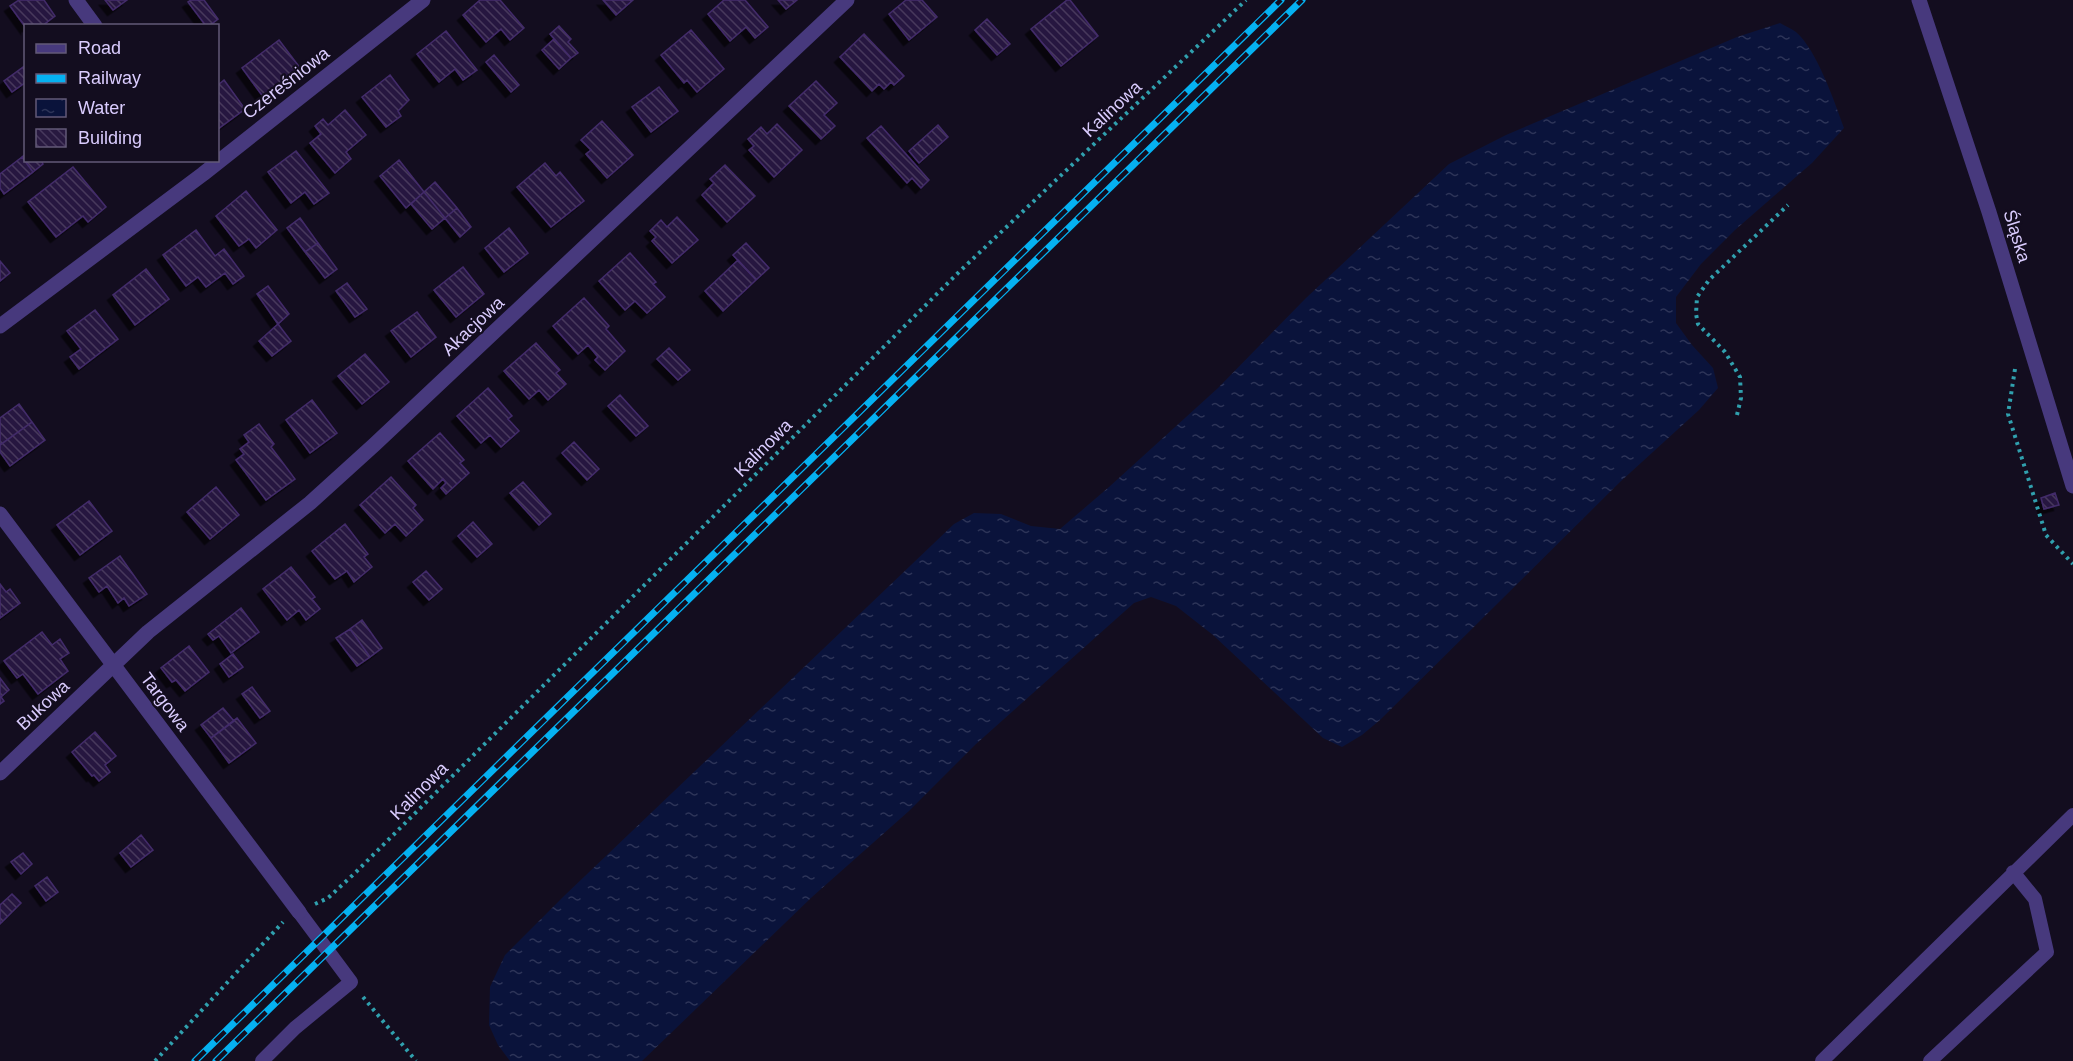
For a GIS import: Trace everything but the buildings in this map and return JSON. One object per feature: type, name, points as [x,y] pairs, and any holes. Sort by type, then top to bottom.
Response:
[{"type":"street","points":[[76,0],[94,24]]},
{"type":"street","name":"Czereśniowa","points":[[219,161],[423,0]]},
{"type":"street","name":"Akacjowa","points":[[113,666],[148,632],[310,503],[374,445],[847,0]]},
{"type":"street","name":"Śląska","points":[[1919,0],[1989,212],[2073,486]]},
{"type":"street","points":[[194,162],[203,174]]},
{"type":"street","name":"Czereśniowa","points":[[0,326],[218,162]]},
{"type":"street","name":"Targowa","points":[[0,514],[298,912]]},
{"type":"street","name":"Bukowa","points":[[0,773],[113,666]]},
{"type":"lane","points":[[1822,1061],[2073,815]]},
{"type":"lane","points":[[1930,1061],[2047,952],[2035,898],[2013,872]]},
{"type":"lane","points":[[262,1061],[295,1028],[351,982],[298,912]]},
{"type":"path","name":"Kalinowa","points":[[155,1061],[288,917],[328,898],[355,873],[959,272],[1246,0]]},
{"type":"path","points":[[1737,415],[1741,398],[1740,377],[1725,352],[1698,324],[1697,297],[1709,280],[1788,205]]},
{"type":"path","points":[[2016,364],[2008,414],[2046,535],[2073,564]]},
{"type":"path","points":[[351,982],[416,1061]]},
{"type":"water","points":[[1780,23],[1796,32],[1811,51],[1844,128],[1812,163],[1735,230],[1701,264],[1676,297],[1676,323],[1713,368],[1718,388],[1699,410],[1620,482],[1380,720],[1362,735],[1342,747],[1323,738],[1213,635],[1176,606],[1151,597],[1134,603],[976,744],[909,811],[812,897],[642,1061],[510,1061],[498,1045],[489,1025],[490,987],[505,955],[954,524],[974,513],[1001,514],[1031,526],[1060,529],[1218,388],[1306,298],[1449,164],[1506,135],[1737,37]]},
{"type":"railway","points":[[195,1061],[1281,0]]},
{"type":"railway","points":[[216,1061],[1302,0]]}]
